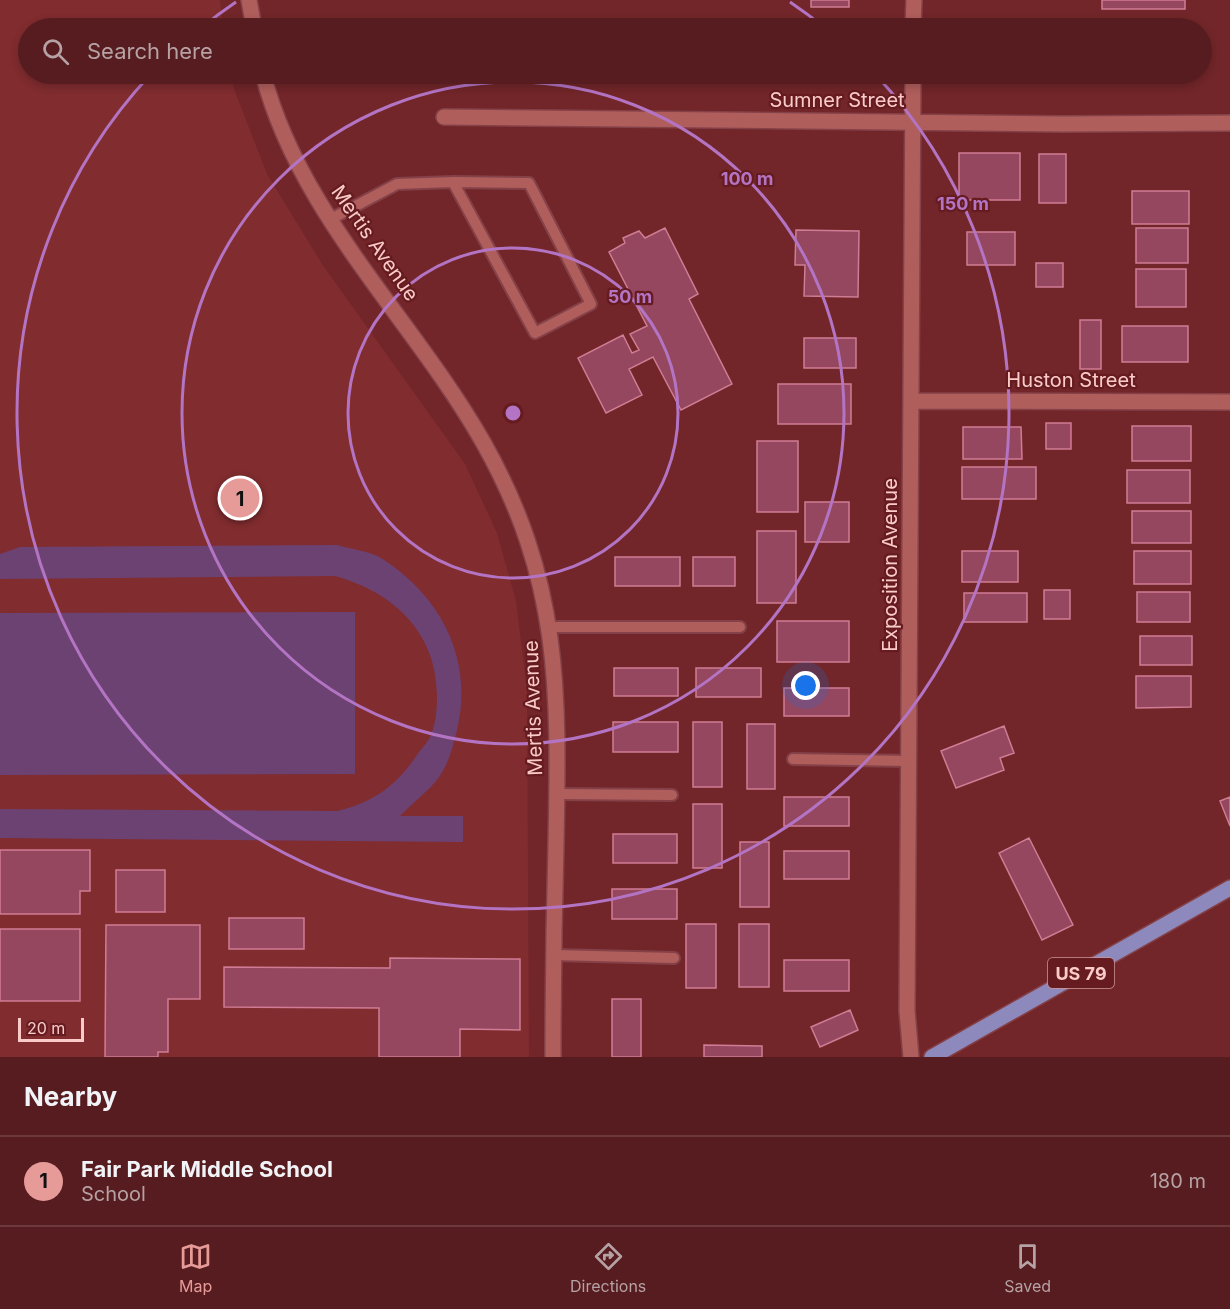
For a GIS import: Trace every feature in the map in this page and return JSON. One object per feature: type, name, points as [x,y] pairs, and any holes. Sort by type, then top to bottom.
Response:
[{"type":"main road","name":"US 79","points":[[932,1057],[1230,888]]},
{"type":"street","points":[[249,0],[252,18]]},
{"type":"street","points":[[914,0],[914,18]]},
{"type":"street","name":"Mertis Avenue","points":[[266,84],[294,155],[331,219],[437,367],[484,444],[503,481],[534,557],[550,627],[557,693],[553,1057]]},
{"type":"street","name":"Exposition Avenue","points":[[911,1057],[907,1011],[913,84]]},
{"type":"street","name":"Sumner Street","points":[[444,117],[1230,123]]},
{"type":"street","name":"Huston Street","points":[[912,400],[1230,402]]},
{"type":"lane","points":[[331,219],[397,184],[453,182],[529,183],[591,304],[535,333],[453,182]]},
{"type":"lane","points":[[550,627],[740,627]]},
{"type":"lane","points":[[793,759],[909,761]]},
{"type":"lane","points":[[557,794],[672,795]]},
{"type":"lane","points":[[554,956],[674,958]]},
{"type":"shaded area","points":[[0,0],[220,0],[222,18],[18,18],[18,84],[233,84],[267,174],[322,264],[465,464],[497,533],[516,601],[527,690],[529,1057],[0,1057]]},
{"type":"shaded area","points":[[337,545],[381,558],[402,573],[421,591],[436,610],[448,632],[456,654],[461,679],[461,704],[457,730],[448,760],[439,777],[400,816],[463,816],[463,842],[0,838],[0,809],[337,811],[373,798],[392,784],[409,766],[431,735],[437,705],[435,673],[429,652],[420,634],[393,604],[375,592],[335,576],[0,579],[0,554],[20,547]]},
{"type":"shaded area","points":[[355,612],[355,774],[0,775],[0,613]]},
{"type":"building","points":[[811,0],[849,0],[849,7],[811,7]]},
{"type":"building","points":[[1102,0],[1185,0],[1185,9],[1102,9]]},
{"type":"building","points":[[959,153],[1020,153],[1020,200],[959,200]]},
{"type":"building","points":[[1039,154],[1066,154],[1066,203],[1039,203]]},
{"type":"building","points":[[1132,191],[1189,191],[1189,224],[1132,224]]},
{"type":"building","points":[[665,228],[698,294],[689,299],[732,384],[681,410],[653,357],[629,369],[642,395],[606,413],[578,358],[623,335],[632,353],[639,350],[630,334],[647,326],[609,252],[625,243],[623,238],[639,231],[645,238]]},
{"type":"building","points":[[1136,228],[1188,228],[1188,263],[1136,263]]},
{"type":"building","points":[[796,230],[859,231],[858,297],[804,296],[805,265],[795,265]]},
{"type":"building","points":[[967,232],[1015,232],[1015,265],[967,265]]},
{"type":"building","points":[[1036,263],[1063,263],[1063,287],[1036,287]]},
{"type":"building","points":[[1136,269],[1186,269],[1186,307],[1136,307]]},
{"type":"building","points":[[1080,320],[1101,320],[1101,369],[1080,369]]},
{"type":"building","points":[[1122,326],[1188,326],[1188,362],[1122,362]]},
{"type":"building","points":[[804,338],[856,338],[856,368],[804,368]]},
{"type":"building","points":[[778,384],[851,384],[851,424],[778,424]]},
{"type":"building","points":[[1046,423],[1071,423],[1071,449],[1046,449]]},
{"type":"building","points":[[1132,426],[1191,426],[1191,461],[1132,461]]},
{"type":"building","points":[[963,427],[1021,427],[1022,459],[963,459]]},
{"type":"building","points":[[757,441],[798,441],[798,512],[757,512]]},
{"type":"building","points":[[962,467],[1036,467],[1036,499],[962,499]]},
{"type":"building","points":[[1127,470],[1190,470],[1190,503],[1127,503]]},
{"type":"building","points":[[805,502],[849,502],[849,542],[805,542]]},
{"type":"building","points":[[1132,511],[1191,511],[1191,543],[1132,543]]},
{"type":"building","points":[[757,531],[796,531],[796,603],[757,603]]},
{"type":"building","points":[[962,551],[1018,551],[1018,582],[962,582]]},
{"type":"building","points":[[1134,551],[1191,551],[1191,584],[1134,584]]},
{"type":"building","points":[[615,557],[680,557],[680,586],[615,586]]},
{"type":"building","points":[[693,557],[735,557],[735,586],[693,586]]},
{"type":"building","points":[[1044,590],[1070,590],[1070,619],[1044,619]]},
{"type":"building","points":[[1137,592],[1190,592],[1190,622],[1137,622]]},
{"type":"building","points":[[964,593],[1027,593],[1027,622],[964,622]]},
{"type":"building","points":[[777,621],[849,621],[849,662],[777,662]]},
{"type":"building","points":[[1140,636],[1192,636],[1192,665],[1140,665]]},
{"type":"building","points":[[614,668],[678,668],[678,696],[614,696]]},
{"type":"building","points":[[696,668],[761,668],[761,697],[696,697]]},
{"type":"building","points":[[1136,676],[1191,676],[1191,707],[1136,708]]},
{"type":"building","points":[[784,688],[849,688],[849,716],[784,716]]},
{"type":"building","points":[[613,722],[678,722],[678,752],[613,752]]},
{"type":"building","points":[[693,722],[722,722],[722,787],[693,787]]},
{"type":"building","points":[[747,724],[775,724],[775,789],[747,789]]},
{"type":"building","points":[[1004,726],[1014,753],[1000,758],[1004,770],[956,788],[941,751]]},
{"type":"building","points":[[784,797],[849,797],[849,826],[784,826]]},
{"type":"building","points":[[1230,797],[1230,826],[1220,801]]},
{"type":"building","points":[[693,804],[722,804],[722,868],[693,868]]},
{"type":"building","points":[[613,834],[677,834],[677,863],[613,863]]},
{"type":"building","points":[[1029,838],[1073,925],[1042,940],[999,853]]},
{"type":"building","points":[[740,842],[769,842],[769,907],[740,907]]},
{"type":"building","points":[[0,850],[90,850],[90,891],[80,891],[80,914],[0,914]]},
{"type":"building","points":[[784,851],[849,851],[849,879],[784,879]]},
{"type":"building","points":[[116,870],[165,870],[165,912],[116,912]]},
{"type":"building","points":[[612,889],[677,889],[677,919],[612,919]]},
{"type":"building","points":[[229,918],[304,918],[304,949],[229,949]]},
{"type":"building","points":[[686,924],[716,924],[716,988],[686,988]]},
{"type":"building","points":[[739,924],[769,924],[769,987],[739,987]]},
{"type":"building","points":[[106,925],[200,925],[200,999],[168,999],[168,1052],[158,1052],[158,1057],[105,1057]]},
{"type":"building","points":[[0,929],[80,929],[80,1001],[0,1001]]},
{"type":"building","points":[[390,958],[520,959],[520,1030],[460,1029],[460,1057],[379,1057],[379,1008],[224,1007],[224,967],[390,968]]},
{"type":"building","points":[[784,960],[849,960],[849,991],[784,991]]},
{"type":"building","points":[[612,999],[641,999],[641,1057],[612,1057]]},
{"type":"building","points":[[850,1010],[858,1030],[820,1047],[811,1027]]},
{"type":"building","points":[[704,1045],[762,1046],[762,1057],[704,1057]]},
{"type":"place","name":"Fair Park Middle School","points":[[240,498]]}]
